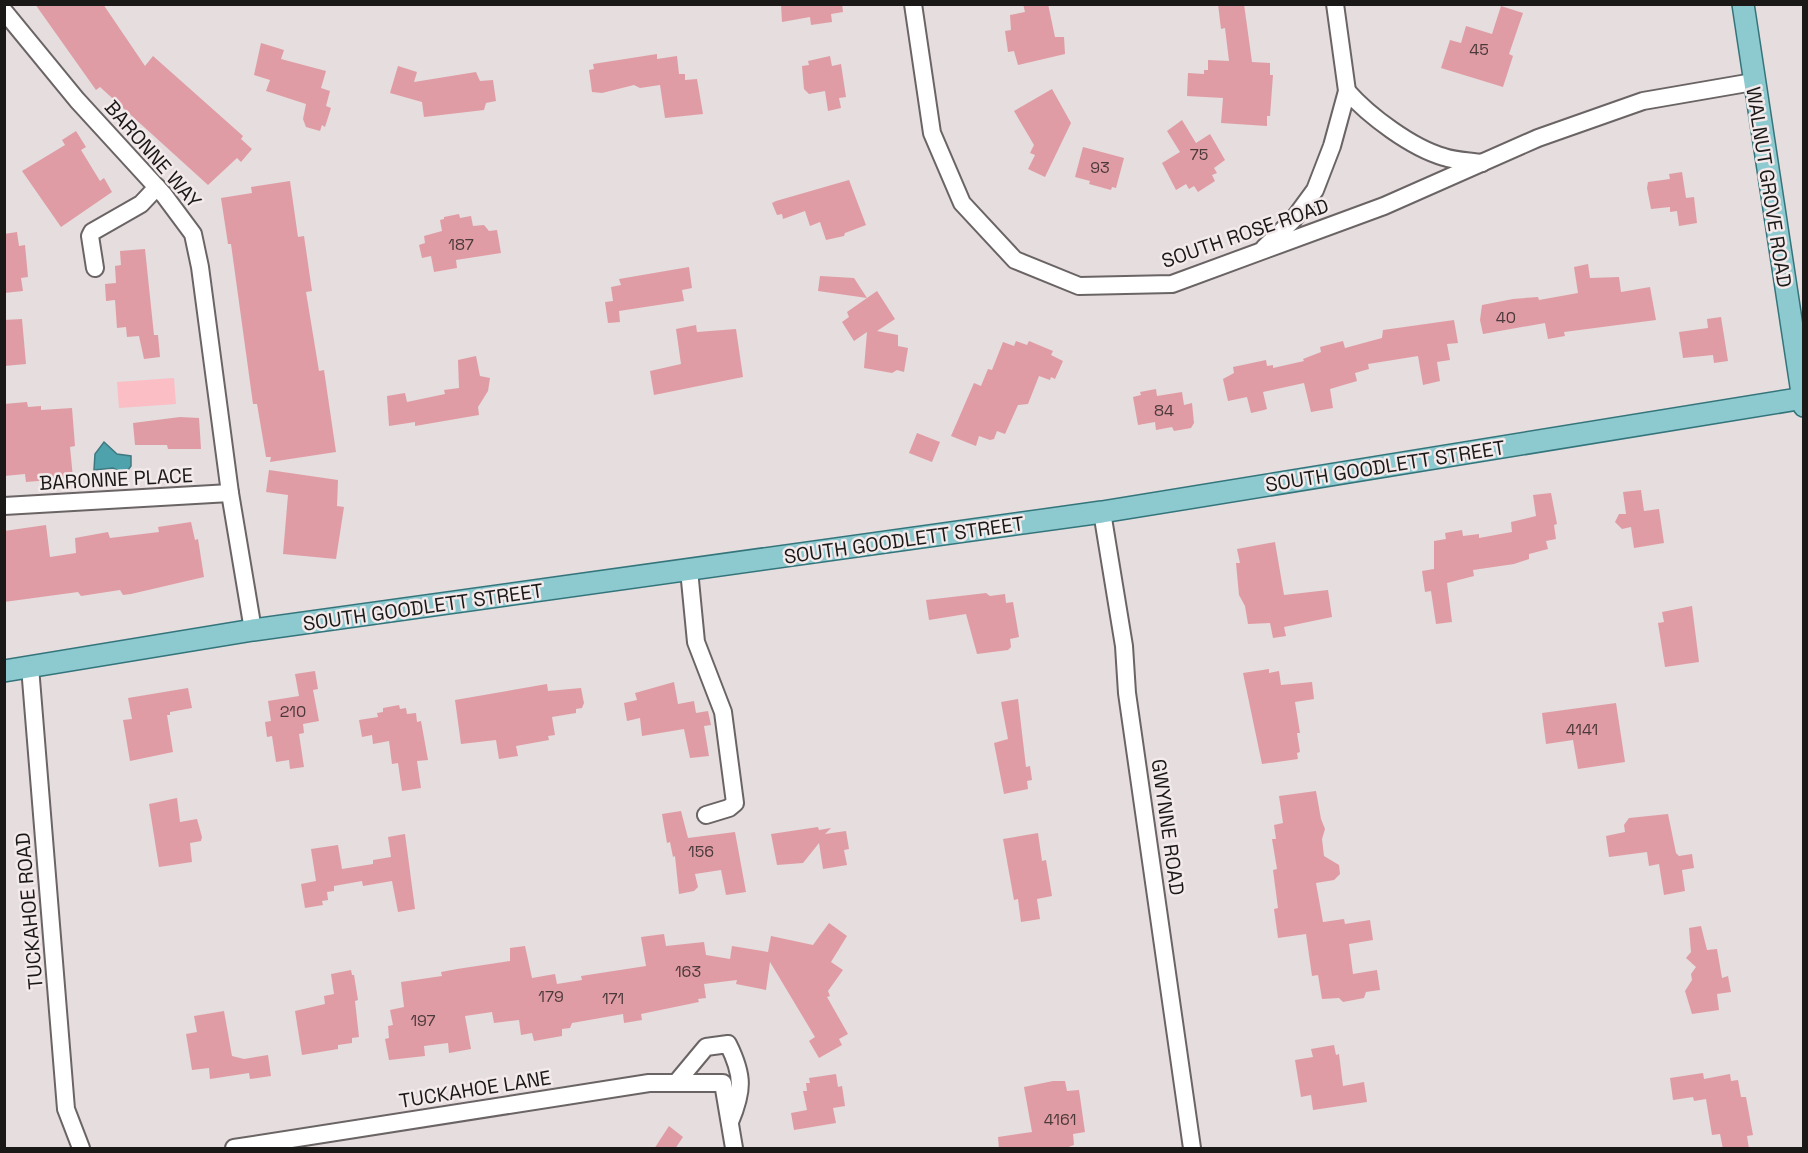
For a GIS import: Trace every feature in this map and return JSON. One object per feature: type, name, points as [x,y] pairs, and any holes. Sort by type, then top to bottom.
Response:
[{"type":"main road","name":"WALNUT GROVE ROAD","points":[[1743,4],[1803,400]]},
{"type":"main road","name":"SOUTH GOODLETT STREET","points":[[4,671],[253,630],[1102,512],[1803,400]]},
{"type":"street","name":"SOUTH ROSE ROAD","points":[[914,4],[932,133],[962,203],[1015,260],[1079,286],[1172,284],[1384,206],[1538,138],[1643,101],[1753,82]]},
{"type":"street","points":[[1258,254],[1293,220],[1315,190],[1332,146],[1347,91],[1335,4]]},
{"type":"street","name":"BARONNE WAY","points":[[4,11],[77,100],[157,187],[193,234],[200,267],[230,493],[253,630]]},
{"type":"street","points":[[1347,91],[1368,114],[1401,135],[1443,157],[1482,163]]},
{"type":"street","points":[[94,268],[90,236],[92,232],[141,204],[157,187]]},
{"type":"street","name":"BARONNE PLACE","points":[[4,506],[230,493]]},
{"type":"street","name":"GWYNNE ROAD","points":[[1102,512],[1124,646],[1127,693],[1192,1149]]},
{"type":"street","points":[[689,570],[696,642],[723,712],[735,803],[729,808],[706,815]]},
{"type":"street","name":"TUCKAHOE ROAD","points":[[30,667],[66,1110],[81,1149]]},
{"type":"street","points":[[676,1083],[706,1047],[728,1044],[739,1066],[740,1096],[729,1123],[734,1149]]},
{"type":"street","name":"TUCKAHOE LANE","points":[[234,1149],[650,1083],[723,1083],[729,1123]]},
{"type":"shaded area","points":[[174,378],[176,404],[119,408],[117,382]]},
{"type":"water","points":[[104,442],[117,454],[131,456],[131,466],[125,474],[113,468],[94,470],[95,454]]},
{"type":"building","points":[[35,4],[103,4],[145,66],[153,56],[243,136],[241,139],[252,149],[241,162],[237,158],[208,185],[100,87],[96,90]]},
{"type":"building","points":[[781,4],[842,4],[843,12],[831,14],[832,22],[811,25],[810,17],[782,22]]},
{"type":"building","points":[[1023,4],[1048,4],[1055,37],[1064,37],[1065,54],[1018,65],[1014,51],[1008,52],[1005,31],[1011,30],[1010,15],[1025,12]]},
{"type":"building","points":[[1218,4],[1244,4],[1252,62],[1270,63],[1270,75],[1273,75],[1270,116],[1267,116],[1267,126],[1221,123],[1223,98],[1187,96],[1188,73],[1204,74],[1204,70],[1208,70],[1208,60],[1229,61],[1225,28],[1221,29]]},
{"type":"building","points":[[1501,6],[1523,13],[1509,54],[1513,56],[1503,87],[1441,68],[1450,40],[1461,43],[1466,26],[1492,34]]},
{"type":"building","points":[[261,43],[284,50],[281,59],[326,71],[321,88],[330,91],[326,106],[331,108],[325,127],[322,125],[320,131],[306,127],[303,119],[306,104],[266,91],[270,80],[254,75]]},
{"type":"building","points":[[657,54],[657,59],[677,56],[679,74],[685,74],[685,80],[697,79],[703,114],[665,118],[660,85],[640,88],[634,85],[602,93],[592,92],[589,70],[594,69],[593,64]]},
{"type":"building","points":[[830,56],[832,66],[841,64],[846,97],[839,98],[841,108],[828,111],[825,91],[809,94],[804,89],[802,66],[809,65],[808,61]]},
{"type":"building","points":[[398,66],[417,72],[414,82],[476,72],[480,81],[493,80],[496,101],[486,103],[484,110],[424,117],[422,102],[390,93]]},
{"type":"building","points":[[1052,89],[1071,123],[1045,177],[1028,169],[1035,155],[1030,153],[1034,145],[1014,111]]},
{"type":"building","points":[[1182,120],[1196,143],[1210,134],[1225,160],[1214,168],[1217,173],[1212,175],[1215,181],[1198,192],[1194,186],[1189,189],[1186,184],[1176,190],[1162,163],[1180,152],[1167,131]]},
{"type":"building","points":[[76,131],[86,147],[81,150],[100,181],[104,178],[112,192],[61,227],[22,171],[65,145],[62,140]]},
{"type":"building","points":[[1083,147],[1124,158],[1116,188],[1112,187],[1111,190],[1089,184],[1090,181],[1075,177]]},
{"type":"building","points":[[1682,172],[1686,198],[1694,197],[1697,223],[1679,226],[1677,211],[1670,212],[1670,207],[1651,209],[1647,188],[1648,182],[1670,179],[1669,174]]},
{"type":"building","points":[[849,180],[866,225],[845,233],[844,236],[826,240],[820,222],[810,226],[805,211],[783,219],[782,214],[777,215],[772,203],[776,201]]},
{"type":"building","points":[[290,181],[298,237],[304,236],[312,291],[306,292],[319,371],[324,370],[336,452],[270,462],[271,457],[266,457],[257,404],[253,404],[231,244],[228,244],[221,198],[252,193],[251,187]]},
{"type":"building","points":[[459,214],[460,218],[471,216],[473,226],[484,225],[489,231],[497,230],[501,253],[456,260],[457,268],[434,272],[431,256],[422,258],[419,245],[425,243],[424,236],[442,231],[440,220]]},
{"type":"building","points":[[17,232],[19,246],[25,245],[28,277],[21,278],[23,291],[4,293],[4,234]]},
{"type":"building","points":[[145,249],[154,335],[158,335],[160,357],[144,359],[139,336],[127,337],[126,327],[117,328],[115,300],[106,301],[105,284],[116,283],[115,266],[121,265],[120,251]]},
{"type":"building","points":[[1588,264],[1590,278],[1619,277],[1621,292],[1650,287],[1656,320],[1564,332],[1565,336],[1548,339],[1545,323],[1483,334],[1480,320],[1482,305],[1513,299],[1538,297],[1539,300],[1578,293],[1574,267]]},
{"type":"building","points":[[689,267],[692,288],[682,290],[684,301],[619,311],[620,322],[608,323],[605,302],[613,301],[611,287],[621,285],[619,279]]},
{"type":"building","points":[[820,276],[854,278],[867,298],[818,291]]},
{"type":"building","points":[[877,291],[895,319],[877,331],[898,335],[898,346],[908,348],[904,372],[897,370],[892,373],[864,368],[867,332],[854,341],[842,322],[849,317],[847,312]]},
{"type":"building","points":[[1721,317],[1728,361],[1714,363],[1713,355],[1683,358],[1679,332],[1708,328],[1707,319]]},
{"type":"building","points":[[22,319],[26,364],[4,366],[4,320]]},
{"type":"building","points":[[1454,320],[1458,343],[1447,344],[1450,360],[1437,362],[1440,381],[1423,385],[1418,356],[1368,364],[1369,369],[1355,373],[1357,381],[1330,389],[1333,408],[1311,412],[1304,383],[1263,392],[1267,409],[1264,410],[1251,413],[1247,397],[1228,401],[1223,379],[1234,373],[1233,367],[1266,360],[1267,366],[1273,365],[1273,368],[1304,361],[1303,359],[1321,352],[1320,347],[1343,341],[1345,348],[1382,338],[1383,330]]},
{"type":"building","points":[[696,325],[697,332],[736,329],[743,377],[654,395],[650,371],[681,364],[676,329]]},
{"type":"building","points":[[1016,341],[1027,345],[1029,341],[1053,351],[1051,355],[1063,361],[1055,379],[1051,377],[1050,380],[1039,376],[1028,404],[1018,405],[1005,434],[997,431],[994,439],[990,440],[979,436],[976,446],[951,436],[974,383],[981,386],[988,369],[992,370],[1003,342],[1014,346]]},
{"type":"building","points":[[476,356],[480,376],[490,378],[488,391],[478,407],[479,415],[415,426],[415,422],[389,426],[387,396],[405,393],[407,402],[445,394],[444,390],[459,388],[458,360]]},
{"type":"building","points":[[1156,389],[1157,396],[1182,392],[1184,405],[1192,403],[1194,423],[1191,428],[1174,431],[1172,427],[1156,430],[1155,422],[1138,425],[1133,397],[1141,395],[1140,392]]},
{"type":"building","points":[[27,402],[28,407],[41,406],[41,410],[72,408],[75,446],[70,447],[73,478],[26,482],[25,474],[4,476],[4,404]]},
{"type":"building","points":[[180,417],[199,418],[201,449],[168,449],[167,445],[135,445],[133,423]]},
{"type":"building","points":[[917,433],[940,442],[932,462],[909,453]]},
{"type":"building","points":[[269,470],[338,480],[337,506],[344,507],[336,559],[283,554],[288,495],[266,492]]},
{"type":"building","points":[[1641,490],[1644,511],[1659,509],[1664,543],[1634,548],[1631,527],[1622,529],[1615,522],[1619,514],[1626,514],[1623,492]]},
{"type":"building","points":[[1551,493],[1557,524],[1554,525],[1556,539],[1546,541],[1548,549],[1529,554],[1529,559],[1514,564],[1473,570],[1474,576],[1447,583],[1452,622],[1436,624],[1431,591],[1425,592],[1422,571],[1434,569],[1434,541],[1446,539],[1445,533],[1462,530],[1463,536],[1479,534],[1479,538],[1512,532],[1511,522],[1536,516],[1533,495]]},
{"type":"building","points":[[191,522],[195,540],[198,539],[204,577],[123,595],[120,590],[81,596],[78,592],[4,602],[4,531],[46,525],[50,557],[76,553],[75,538],[108,532],[110,538],[159,532],[158,527]]},
{"type":"building","points":[[1275,542],[1284,595],[1328,590],[1332,617],[1284,627],[1286,636],[1273,638],[1270,623],[1248,624],[1245,606],[1239,595],[1236,563],[1240,563],[1237,549]]},
{"type":"building","points":[[986,593],[990,596],[1005,594],[1006,603],[1013,602],[1019,637],[1010,639],[1011,647],[1008,650],[977,654],[966,614],[929,620],[926,600]]},
{"type":"building","points":[[1692,606],[1699,662],[1665,667],[1658,623],[1664,622],[1662,612]]},
{"type":"building","points":[[1269,669],[1269,673],[1279,671],[1281,685],[1312,682],[1314,699],[1295,702],[1300,733],[1297,733],[1300,752],[1297,753],[1298,759],[1262,764],[1243,673]]},
{"type":"building","points":[[315,671],[318,689],[313,690],[319,721],[303,724],[304,733],[299,734],[304,767],[290,769],[289,760],[276,762],[272,736],[267,737],[265,722],[271,721],[268,701],[299,696],[295,674]]},
{"type":"building","points":[[674,682],[678,704],[694,701],[696,713],[708,711],[711,725],[704,726],[709,756],[690,758],[684,729],[642,736],[640,718],[627,721],[624,703],[637,700],[635,693]]},
{"type":"building","points":[[547,684],[548,691],[581,688],[584,703],[582,708],[576,709],[576,713],[552,717],[555,735],[548,736],[549,740],[516,746],[518,756],[499,759],[496,740],[461,744],[455,700]]},
{"type":"building","points":[[188,688],[192,708],[170,712],[170,715],[167,715],[173,752],[130,761],[123,720],[132,719],[128,698]]},
{"type":"building","points":[[1018,699],[1026,767],[1030,766],[1032,780],[1027,781],[1028,789],[1004,794],[994,743],[1008,739],[1001,702]]},
{"type":"building","points":[[1616,703],[1625,762],[1578,769],[1573,740],[1546,744],[1542,713]]},
{"type":"building","points":[[399,705],[400,709],[406,708],[407,714],[416,713],[417,722],[421,721],[428,760],[417,761],[421,788],[402,791],[398,763],[392,764],[389,741],[373,744],[372,735],[362,737],[359,720],[378,717],[377,713],[383,712],[383,708]]},
{"type":"building","points":[[1316,791],[1325,829],[1322,839],[1324,856],[1339,865],[1340,874],[1334,880],[1316,883],[1323,922],[1344,919],[1345,924],[1370,920],[1373,940],[1349,944],[1353,974],[1377,970],[1380,990],[1366,992],[1364,998],[1343,1002],[1339,998],[1322,999],[1318,975],[1312,976],[1306,934],[1278,938],[1274,909],[1278,908],[1273,870],[1277,869],[1272,839],[1276,839],[1274,825],[1283,823],[1279,796]]},
{"type":"building","points":[[177,798],[180,822],[197,819],[201,841],[190,843],[192,862],[159,867],[149,804]]},
{"type":"building","points":[[681,811],[688,838],[735,832],[746,892],[726,895],[721,870],[695,874],[698,887],[694,891],[679,894],[675,856],[673,857],[670,842],[667,843],[662,814]]},
{"type":"building","points":[[1668,814],[1676,853],[1679,856],[1692,854],[1694,868],[1682,870],[1685,891],[1664,895],[1659,864],[1649,866],[1647,852],[1609,857],[1606,836],[1625,832],[1624,825],[1629,818]]},
{"type":"building","points":[[818,827],[819,830],[831,828],[825,834],[846,831],[849,849],[844,850],[847,865],[823,869],[819,843],[803,863],[777,865],[771,834]]},
{"type":"building","points":[[1038,833],[1042,861],[1046,860],[1052,896],[1037,899],[1040,919],[1021,922],[1018,899],[1014,900],[1003,839]]},
{"type":"building","points":[[405,834],[415,909],[398,912],[392,881],[363,886],[362,881],[334,886],[334,891],[327,892],[328,900],[322,901],[323,905],[305,908],[301,884],[316,881],[311,849],[338,845],[342,869],[373,864],[373,860],[391,857],[388,837]]},
{"type":"building","points":[[829,923],[847,936],[831,962],[843,970],[828,991],[830,996],[827,997],[848,1034],[839,1039],[842,1045],[819,1058],[809,1041],[815,1037],[770,962],[766,990],[736,984],[737,980],[704,984],[706,998],[698,999],[699,1002],[641,1014],[642,1020],[624,1023],[623,1014],[572,1023],[570,1028],[562,1029],[562,1036],[534,1041],[532,1033],[521,1035],[519,1020],[494,1023],[492,1012],[465,1016],[471,1049],[449,1053],[448,1043],[424,1046],[425,1056],[389,1060],[385,1039],[389,1038],[388,1026],[393,1025],[390,1010],[404,1007],[401,982],[442,976],[441,972],[510,961],[510,948],[525,946],[532,978],[555,974],[557,984],[582,980],[581,976],[646,966],[641,937],[664,934],[666,946],[704,942],[706,955],[730,959],[732,946],[768,952],[771,936],[813,945]]},
{"type":"building","points":[[1701,926],[1707,950],[1717,949],[1722,978],[1728,976],[1731,992],[1717,994],[1719,1010],[1692,1014],[1685,991],[1696,967],[1686,958],[1691,952],[1689,928]]},
{"type":"building","points":[[351,970],[358,1000],[355,1001],[359,1037],[352,1038],[352,1043],[338,1045],[338,1049],[302,1055],[295,1011],[325,1004],[324,996],[334,994],[331,974]]},
{"type":"building","points":[[224,1011],[232,1056],[244,1059],[268,1055],[271,1076],[250,1079],[249,1073],[210,1079],[209,1068],[192,1070],[186,1034],[197,1032],[194,1016]]},
{"type":"building","points":[[1334,1045],[1336,1055],[1339,1054],[1343,1086],[1364,1082],[1367,1102],[1313,1110],[1311,1095],[1301,1097],[1295,1060],[1313,1057],[1311,1049]]},
{"type":"building","points":[[1703,1073],[1704,1079],[1730,1074],[1731,1081],[1738,1080],[1741,1097],[1746,1097],[1753,1135],[1747,1136],[1749,1149],[1723,1149],[1720,1134],[1712,1135],[1706,1099],[1694,1101],[1693,1097],[1673,1100],[1670,1078]]},
{"type":"building","points":[[836,1074],[838,1087],[842,1086],[845,1106],[833,1108],[836,1123],[794,1130],[791,1113],[807,1110],[803,1091],[807,1091],[806,1083],[810,1083],[809,1078]]},
{"type":"building","points":[[1065,1081],[1067,1091],[1079,1090],[1085,1132],[1073,1134],[1074,1145],[1063,1149],[999,1149],[998,1137],[1032,1132],[1024,1087]]},
{"type":"building","points":[[669,1126],[683,1137],[675,1149],[654,1149]]}]
